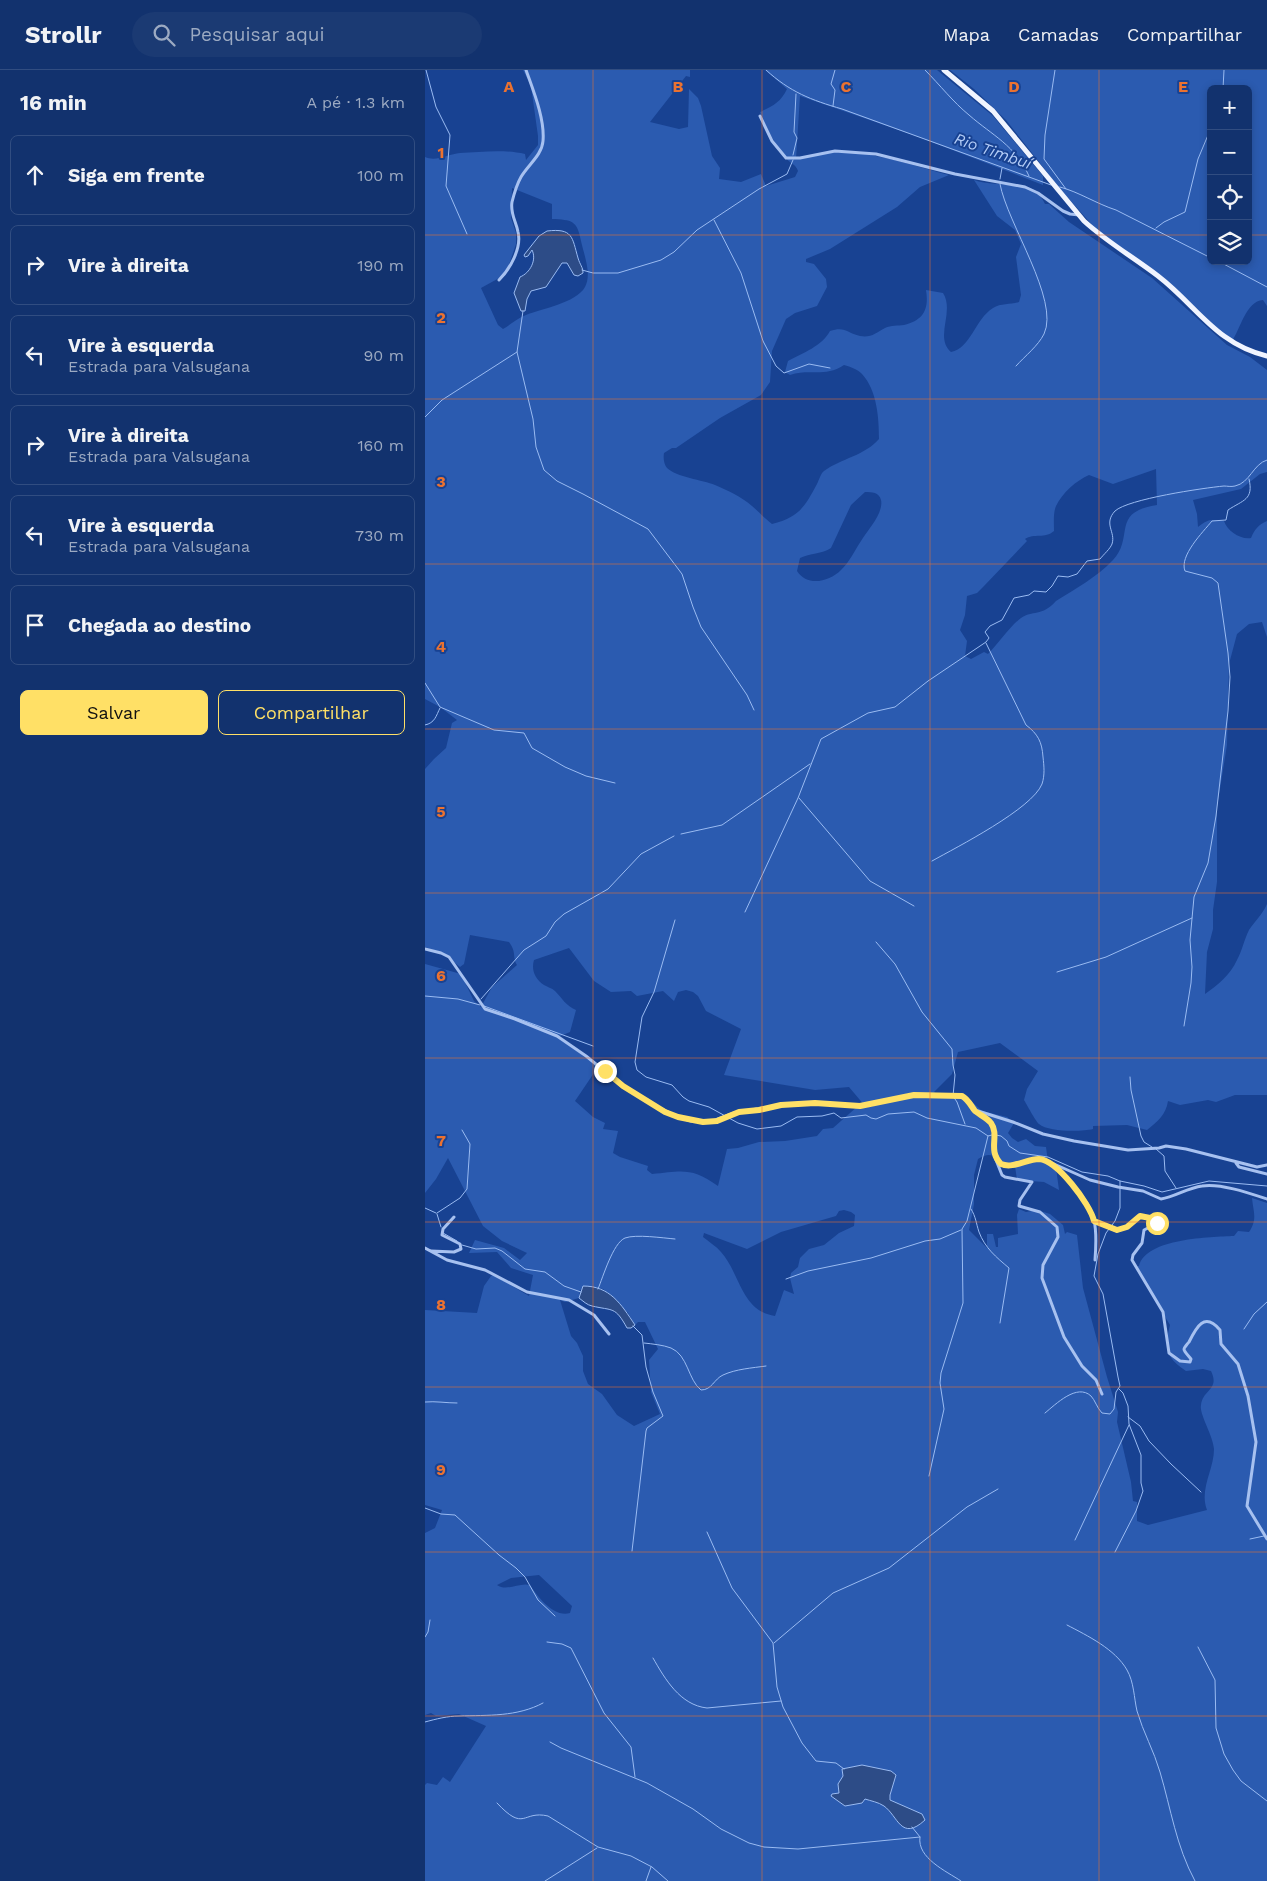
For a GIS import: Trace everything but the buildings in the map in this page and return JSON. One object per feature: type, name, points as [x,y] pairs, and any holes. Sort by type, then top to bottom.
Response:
[{"type":"main road","points":[[944,70],[993,111],[1080,216],[1102,237],[1164,281],[1227,339],[1242,348],[1267,356]]},
{"type":"street","points":[[499,280],[509,268],[518,244],[519,233],[512,214],[515,195],[522,176],[538,153],[543,140],[537,100],[526,70]]},
{"type":"street","points":[[760,116],[772,141],[786,158],[800,158],[835,150],[876,154],[955,174],[1025,187],[1038,193],[1063,211],[1080,216]]},
{"type":"street","points":[[425,949],[441,953],[449,958],[485,1009],[557,1036],[586,1056],[623,1086],[649,1103],[691,1121],[710,1122],[734,1113],[781,1105],[815,1103],[860,1106],[897,1098],[928,1095],[964,1097],[993,1127],[993,1150],[1005,1178],[1032,1182],[1032,1185],[1020,1200],[1019,1206],[1040,1212],[1057,1227],[1058,1237],[1043,1265],[1043,1278],[1064,1337],[1081,1366],[1098,1382],[1102,1394]]},
{"type":"street","points":[[975,1110],[1043,1134],[1074,1141],[1128,1150],[1166,1146],[1187,1149],[1257,1167],[1267,1164]]},
{"type":"street","points":[[995,1158],[1004,1166],[1038,1159],[1045,1160],[1055,1166],[1099,1183],[1143,1191],[1161,1199],[1206,1186],[1218,1186],[1267,1199]]},
{"type":"street","points":[[1236,1163],[1239,1167],[1267,1174]]},
{"type":"street","points":[[1055,1166],[1086,1203],[1094,1221],[1095,1260]]},
{"type":"street","points":[[1094,1221],[1117,1230],[1127,1227],[1140,1216],[1151,1218],[1157,1222],[1144,1230],[1142,1243],[1133,1254],[1132,1260],[1160,1306],[1165,1319],[1167,1348],[1172,1357],[1179,1361],[1190,1362],[1191,1359],[1184,1348],[1195,1329],[1202,1323],[1213,1323],[1220,1330],[1221,1344],[1238,1364],[1248,1396],[1256,1442],[1247,1506],[1267,1539]]},
{"type":"street","points":[[430,1251],[454,1252],[461,1250],[460,1244],[441,1235],[443,1228],[454,1217]]},
{"type":"street","points":[[425,1248],[447,1260],[485,1270],[527,1292],[569,1300],[593,1315],[609,1334]]},
{"type":"shaded area","points":[[523,70],[690,70],[690,77],[686,76],[650,122],[679,129],[688,127],[689,89],[698,98],[701,106],[712,156],[720,168],[719,179],[741,182],[761,174],[766,186],[795,177],[798,171],[777,146],[760,112],[776,103],[787,89],[765,70],[937,70],[993,116],[1043,176],[1043,185],[916,136],[800,96],[796,159],[830,152],[859,153],[890,159],[949,175],[920,187],[897,207],[830,249],[806,259],[806,262],[814,264],[826,279],[827,287],[817,306],[795,313],[786,319],[772,351],[770,382],[761,395],[720,418],[676,448],[672,448],[664,453],[665,465],[671,471],[715,485],[734,494],[748,503],[772,524],[795,515],[800,510],[824,471],[867,449],[879,439],[878,413],[874,396],[867,381],[860,372],[844,365],[830,371],[804,372],[790,375],[785,372],[788,361],[817,345],[830,331],[843,330],[860,336],[867,336],[873,335],[887,327],[911,323],[924,313],[927,303],[926,290],[943,293],[946,300],[944,339],[946,346],[951,352],[963,345],[982,319],[993,308],[999,305],[1019,302],[1021,295],[1016,257],[1021,244],[1015,230],[997,216],[974,180],[1033,191],[1040,196],[1045,204],[1049,204],[1069,222],[1152,278],[1227,345],[1250,357],[1267,370],[1267,472],[1260,474],[1241,489],[1193,500],[1198,527],[1210,520],[1224,521],[1235,534],[1243,538],[1251,538],[1257,528],[1267,521],[1267,637],[1262,622],[1249,624],[1237,634],[1229,664],[1227,745],[1217,807],[1217,882],[1213,910],[1213,929],[1207,952],[1205,994],[1231,970],[1239,957],[1249,930],[1267,904],[1267,1095],[1235,1095],[1216,1102],[1208,1100],[1180,1105],[1168,1101],[1158,1121],[1147,1130],[1127,1125],[1093,1126],[1093,1129],[1081,1131],[1050,1129],[1038,1123],[1024,1100],[1027,1089],[1038,1071],[1000,1043],[958,1052],[952,1074],[934,1092],[937,1094],[967,1097],[982,1111],[1007,1117],[1014,1123],[1008,1133],[1018,1142],[1026,1139],[1035,1146],[1046,1147],[1048,1162],[1056,1168],[1059,1190],[1044,1182],[1017,1180],[1015,1166],[1004,1166],[993,1156],[986,1155],[978,1159],[974,1175],[974,1204],[969,1230],[987,1248],[987,1234],[993,1234],[996,1247],[998,1247],[998,1238],[1018,1234],[1017,1215],[1019,1209],[1026,1212],[1037,1210],[1050,1214],[1063,1225],[1065,1234],[1067,1232],[1077,1235],[1083,1288],[1118,1412],[1117,1422],[1131,1482],[1133,1501],[1137,1502],[1137,1521],[1148,1525],[1207,1510],[1205,1495],[1214,1449],[1202,1414],[1201,1405],[1202,1400],[1214,1382],[1211,1371],[1203,1369],[1186,1371],[1170,1356],[1167,1340],[1170,1325],[1135,1267],[1139,1266],[1144,1257],[1166,1244],[1210,1237],[1234,1236],[1238,1231],[1249,1232],[1254,1219],[1252,1198],[1267,1203],[1267,1881],[425,1881],[425,1785],[427,1783],[437,1785],[443,1777],[450,1782],[486,1726],[459,1714],[436,1716],[431,1713],[425,1715],[425,1533],[435,1528],[442,1510],[425,1505],[425,1310],[477,1313],[484,1286],[491,1276],[494,1275],[529,1296],[533,1275],[511,1268],[497,1252],[469,1253],[475,1240],[504,1248],[520,1260],[527,1253],[502,1241],[483,1226],[448,1158],[436,1179],[425,1193],[425,964],[461,974],[474,1001],[481,1007],[492,987],[517,965],[509,942],[470,935],[464,964],[460,967],[445,955],[425,947],[425,769],[446,748],[452,723],[457,720],[440,707],[425,699],[425,157],[434,159],[460,153],[501,151],[525,154],[526,160],[538,145],[531,86]],"holes":[[[512,188],[552,204],[552,219],[572,222],[578,229],[587,264],[588,276],[585,287],[574,297],[558,305],[523,316],[503,329],[498,325],[481,288],[501,277],[507,270],[516,244],[516,233],[511,218]],[[1156,469],[1157,505],[1143,508],[1133,513],[1128,519],[1123,543],[1119,551],[1113,560],[1100,572],[1046,609],[1021,618],[988,654],[984,652],[971,659],[965,656],[967,641],[960,630],[965,615],[967,596],[977,593],[1027,541],[1025,539],[1032,536],[1047,535],[1054,531],[1054,512],[1062,496],[1080,480],[1089,475],[1113,484]],[[865,492],[873,492],[879,495],[881,505],[878,516],[841,570],[824,580],[818,581],[806,579],[797,571],[800,558],[831,548],[851,505]],[[569,948],[594,981],[611,992],[631,991],[637,996],[663,991],[674,1001],[678,992],[686,990],[693,992],[698,996],[706,1011],[741,1029],[724,1075],[815,1090],[849,1087],[865,1106],[858,1106],[833,1128],[823,1129],[817,1136],[785,1141],[759,1142],[727,1149],[718,1186],[694,1173],[671,1172],[652,1174],[647,1170],[648,1166],[613,1153],[618,1131],[603,1129],[605,1123],[593,1117],[575,1101],[598,1067],[558,1037],[570,1032],[576,1010],[567,1004],[554,990],[538,980],[533,971],[534,960]],[[839,1211],[851,1212],[855,1215],[854,1226],[839,1233],[824,1245],[809,1249],[800,1258],[798,1267],[791,1273],[790,1278],[794,1294],[784,1290],[775,1316],[764,1313],[755,1307],[742,1290],[719,1250],[703,1237],[704,1233],[747,1249],[781,1232],[836,1216]],[[592,1287],[603,1289],[628,1313],[635,1325],[638,1322],[645,1322],[658,1349],[649,1360],[651,1392],[660,1414],[634,1426],[617,1415],[602,1394],[588,1384],[583,1371],[583,1356],[577,1343],[571,1336],[560,1300],[565,1302],[579,1298],[580,1290]],[[539,1575],[572,1606],[570,1613],[564,1614],[552,1610],[530,1585],[505,1588],[497,1585],[511,1578]]]},
{"type":"shaded area","points":[[950,70],[1267,70],[1267,306],[1263,300],[1252,305],[1232,341],[1229,340],[1183,295],[1094,227],[1061,190],[1006,120],[974,89]]},
{"type":"shaded area","points":[[547,231],[562,231],[570,236],[583,273],[578,276],[574,275],[567,263],[562,263],[546,287],[531,291],[527,299],[525,311],[521,311],[514,293],[520,277],[530,269],[534,258],[532,250],[528,256],[525,257],[524,255],[539,236]]},
{"type":"shaded area","points":[[583,1286],[601,1289],[608,1293],[620,1303],[635,1325],[627,1328],[613,1311],[584,1302],[579,1298]]},
{"type":"shaded area","points":[[862,1765],[891,1771],[896,1775],[890,1800],[922,1814],[925,1820],[917,1826],[905,1828],[889,1810],[879,1803],[865,1799],[862,1803],[845,1806],[831,1796],[832,1794],[839,1793],[838,1784],[843,1776],[842,1769]]},
{"type":"waterway","points":[[426,70],[436,107],[450,135],[446,186],[467,234]]},
{"type":"waterway","name":"Rio Timbuí","points":[[766,70],[792,90],[811,99],[1051,185]]},
{"type":"waterway","points":[[833,106],[835,90],[831,84],[835,70]]},
{"type":"waterway","points":[[925,70],[963,110],[1003,142],[1017,156],[1029,176]]},
{"type":"waterway","points":[[1055,70],[1045,135],[1044,159],[1066,189]]},
{"type":"waterway","points":[[1223,85],[1224,70]]},
{"type":"waterway","points":[[793,155],[797,138],[794,132],[796,94]]},
{"type":"waterway","points":[[1156,228],[1185,212],[1198,159],[1210,130]]},
{"type":"waterway","points":[[582,270],[593,273],[618,273],[661,260],[674,252],[697,230],[759,189],[787,174],[793,160]]},
{"type":"waterway","points":[[1000,179],[1002,168]]},
{"type":"waterway","points":[[1000,184],[1012,219],[1039,282],[1045,302],[1047,319],[1044,334],[1035,347],[1016,366]]},
{"type":"waterway","name":"Rio Timbuí","points":[[1060,187],[1116,210],[1207,256]]},
{"type":"waterway","points":[[714,220],[741,273],[763,341],[776,366],[784,373],[809,364],[830,368]]},
{"type":"waterway","name":"Rio Timbuí","points":[[1226,265],[1267,287]]},
{"type":"waterway","points":[[523,311],[517,352],[533,419],[536,447],[544,470],[557,481],[648,529],[682,574],[701,627],[747,695],[754,710]]},
{"type":"waterway","points":[[425,417],[442,400],[517,352]]},
{"type":"waterway","points":[[745,912],[798,798],[821,739],[868,713],[895,707],[928,681],[986,642],[989,638],[985,632],[990,626],[1002,620],[1014,598],[1029,595],[1034,591],[1046,592],[1058,576],[1068,577],[1077,574],[1087,561],[1100,559],[1112,544],[1110,520],[1115,511],[1150,498],[1214,487],[1235,486],[1244,481],[1258,465],[1267,460]]},
{"type":"waterway","points":[[1184,1026],[1191,983],[1190,940],[1194,897],[1208,863],[1216,816],[1230,677],[1218,583],[1212,578],[1185,571],[1184,565],[1185,558],[1193,544],[1212,521],[1226,520],[1228,510],[1246,499],[1250,491],[1249,479]]},
{"type":"waterway","points":[[932,861],[1009,816],[1035,794],[1043,781],[1044,764],[1040,743],[1034,732],[1026,725],[986,643]]},
{"type":"waterway","points":[[425,683],[440,707],[494,730],[524,733],[532,748],[565,767],[586,776],[615,783]]},
{"type":"waterway","points":[[425,725],[433,721],[440,708]]},
{"type":"waterway","points":[[681,834],[722,825],[810,764]]},
{"type":"waterway","points":[[799,798],[870,881],[914,906]]},
{"type":"waterway","points":[[481,999],[524,950],[546,936],[555,922],[564,914],[608,889],[641,854],[674,836]]},
{"type":"waterway","points":[[1057,972],[1106,957],[1192,918]]},
{"type":"waterway","points":[[675,920],[654,992],[642,1017],[635,1062],[637,1070],[646,1077],[672,1085],[689,1101],[709,1107],[738,1123],[757,1129],[781,1126],[797,1117],[822,1116],[834,1113],[841,1118],[866,1115],[876,1119],[888,1114],[914,1112],[927,1118],[976,1128],[988,1136],[992,1135]]},
{"type":"waterway","points":[[876,942],[895,964],[922,1012],[952,1049],[955,1075],[953,1096],[965,1124]]},
{"type":"waterway","points":[[425,996],[458,999],[480,1005]]},
{"type":"waterway","points":[[484,1006],[593,1046]]},
{"type":"waterway","points":[[1130,1077],[1141,1136],[1144,1142],[1152,1147]]},
{"type":"waterway","points":[[437,1213],[460,1198],[467,1189],[470,1144],[462,1130]]},
{"type":"waterway","points":[[996,1135],[1001,1136],[1007,1141],[1009,1146],[1020,1153],[1048,1157],[1082,1172],[1108,1176],[1162,1192],[1209,1181],[1267,1186]]},
{"type":"waterway","points":[[929,1476],[944,1409],[940,1383],[941,1373],[963,1303],[962,1229],[967,1221],[988,1136]]},
{"type":"waterway","points":[[1156,1149],[1164,1156],[1165,1171],[1176,1188]]},
{"type":"waterway","points":[[1045,1413],[1067,1396],[1079,1392],[1091,1396],[1102,1413],[1110,1414],[1114,1409],[1116,1392],[1120,1386],[1103,1294],[1094,1276],[1098,1254],[1106,1233],[1115,1221],[1120,1208],[1120,1181]]},
{"type":"waterway","points":[[425,1208],[436,1213]]},
{"type":"waterway","points":[[971,1209],[984,1243],[1009,1268],[1000,1323]]},
{"type":"waterway","points":[[437,1214],[441,1227]]},
{"type":"waterway","points":[[786,1279],[808,1271],[871,1258],[925,1241],[940,1239],[961,1230]]},
{"type":"waterway","points":[[443,1233],[457,1241]]},
{"type":"waterway","points":[[598,1289],[616,1246],[625,1238],[642,1236],[675,1239]]},
{"type":"waterway","points":[[462,1245],[476,1249],[495,1248],[502,1251],[525,1269],[545,1272],[564,1286],[581,1292]]},
{"type":"waterway","points":[[1244,1329],[1254,1314],[1267,1302]]},
{"type":"waterway","points":[[632,1551],[646,1431],[647,1428],[663,1416],[653,1392],[646,1367],[642,1335],[633,1326]]},
{"type":"waterway","points":[[644,1343],[665,1346],[677,1351],[685,1362],[693,1380],[701,1390],[705,1390],[720,1377],[728,1373],[766,1366]]},
{"type":"waterway","points":[[1115,1552],[1136,1511],[1143,1491],[1141,1483],[1141,1455],[1129,1424],[1128,1406],[1123,1393],[1119,1389]]},
{"type":"waterway","points":[[425,1402],[457,1403]]},
{"type":"waterway","points":[[1128,1417],[1140,1426],[1149,1441],[1201,1492]]},
{"type":"waterway","points":[[1075,1540],[1129,1425]]},
{"type":"waterway","points":[[774,1643],[833,1593],[889,1568],[967,1507],[998,1489]]},
{"type":"waterway","points":[[425,1508],[441,1514],[455,1515],[525,1577],[538,1600],[555,1616]]},
{"type":"waterway","points":[[707,1532],[732,1588],[773,1643],[777,1687],[783,1707],[802,1743],[816,1761],[836,1763],[844,1769]]},
{"type":"waterway","points":[[1250,1539],[1264,1536]]},
{"type":"waterway","points":[[425,1637],[430,1620]]},
{"type":"waterway","points":[[1067,1625],[1108,1649],[1122,1662],[1127,1670],[1137,1711],[1158,1764],[1178,1841],[1195,1881]]},
{"type":"waterway","points":[[547,1642],[562,1644],[571,1648],[604,1713],[631,1747],[635,1777]]},
{"type":"waterway","points":[[1198,1647],[1215,1680],[1216,1728],[1224,1754],[1241,1781],[1267,1801]]},
{"type":"waterway","points":[[653,1658],[674,1690],[697,1706],[707,1708],[781,1701]]},
{"type":"waterway","points":[[425,1722],[451,1717],[513,1713],[533,1708],[543,1703]]},
{"type":"waterway","points":[[550,1742],[647,1783],[693,1809],[721,1829],[749,1843],[764,1847],[798,1849],[920,1837]]},
{"type":"waterway","points":[[497,1803],[506,1812],[519,1819],[539,1815],[548,1816],[598,1847],[631,1856],[652,1867],[668,1881]]},
{"type":"waterway","points":[[912,1827],[920,1837],[920,1845],[928,1858],[961,1881]]},
{"type":"waterway","points":[[545,1881],[597,1848]]},
{"type":"waterway","points":[[646,1881],[651,1867]]},
{"type":"route","points":[[605,1071],[614,1080],[665,1112],[691,1121],[703,1122],[717,1121],[734,1113],[781,1105],[815,1103],[860,1106],[914,1095],[962,1096],[991,1124],[994,1130],[995,1158],[1004,1166],[1033,1159],[1049,1161],[1082,1197],[1094,1221],[1112,1230],[1131,1225],[1140,1216],[1155,1219],[1157,1223]]}]
